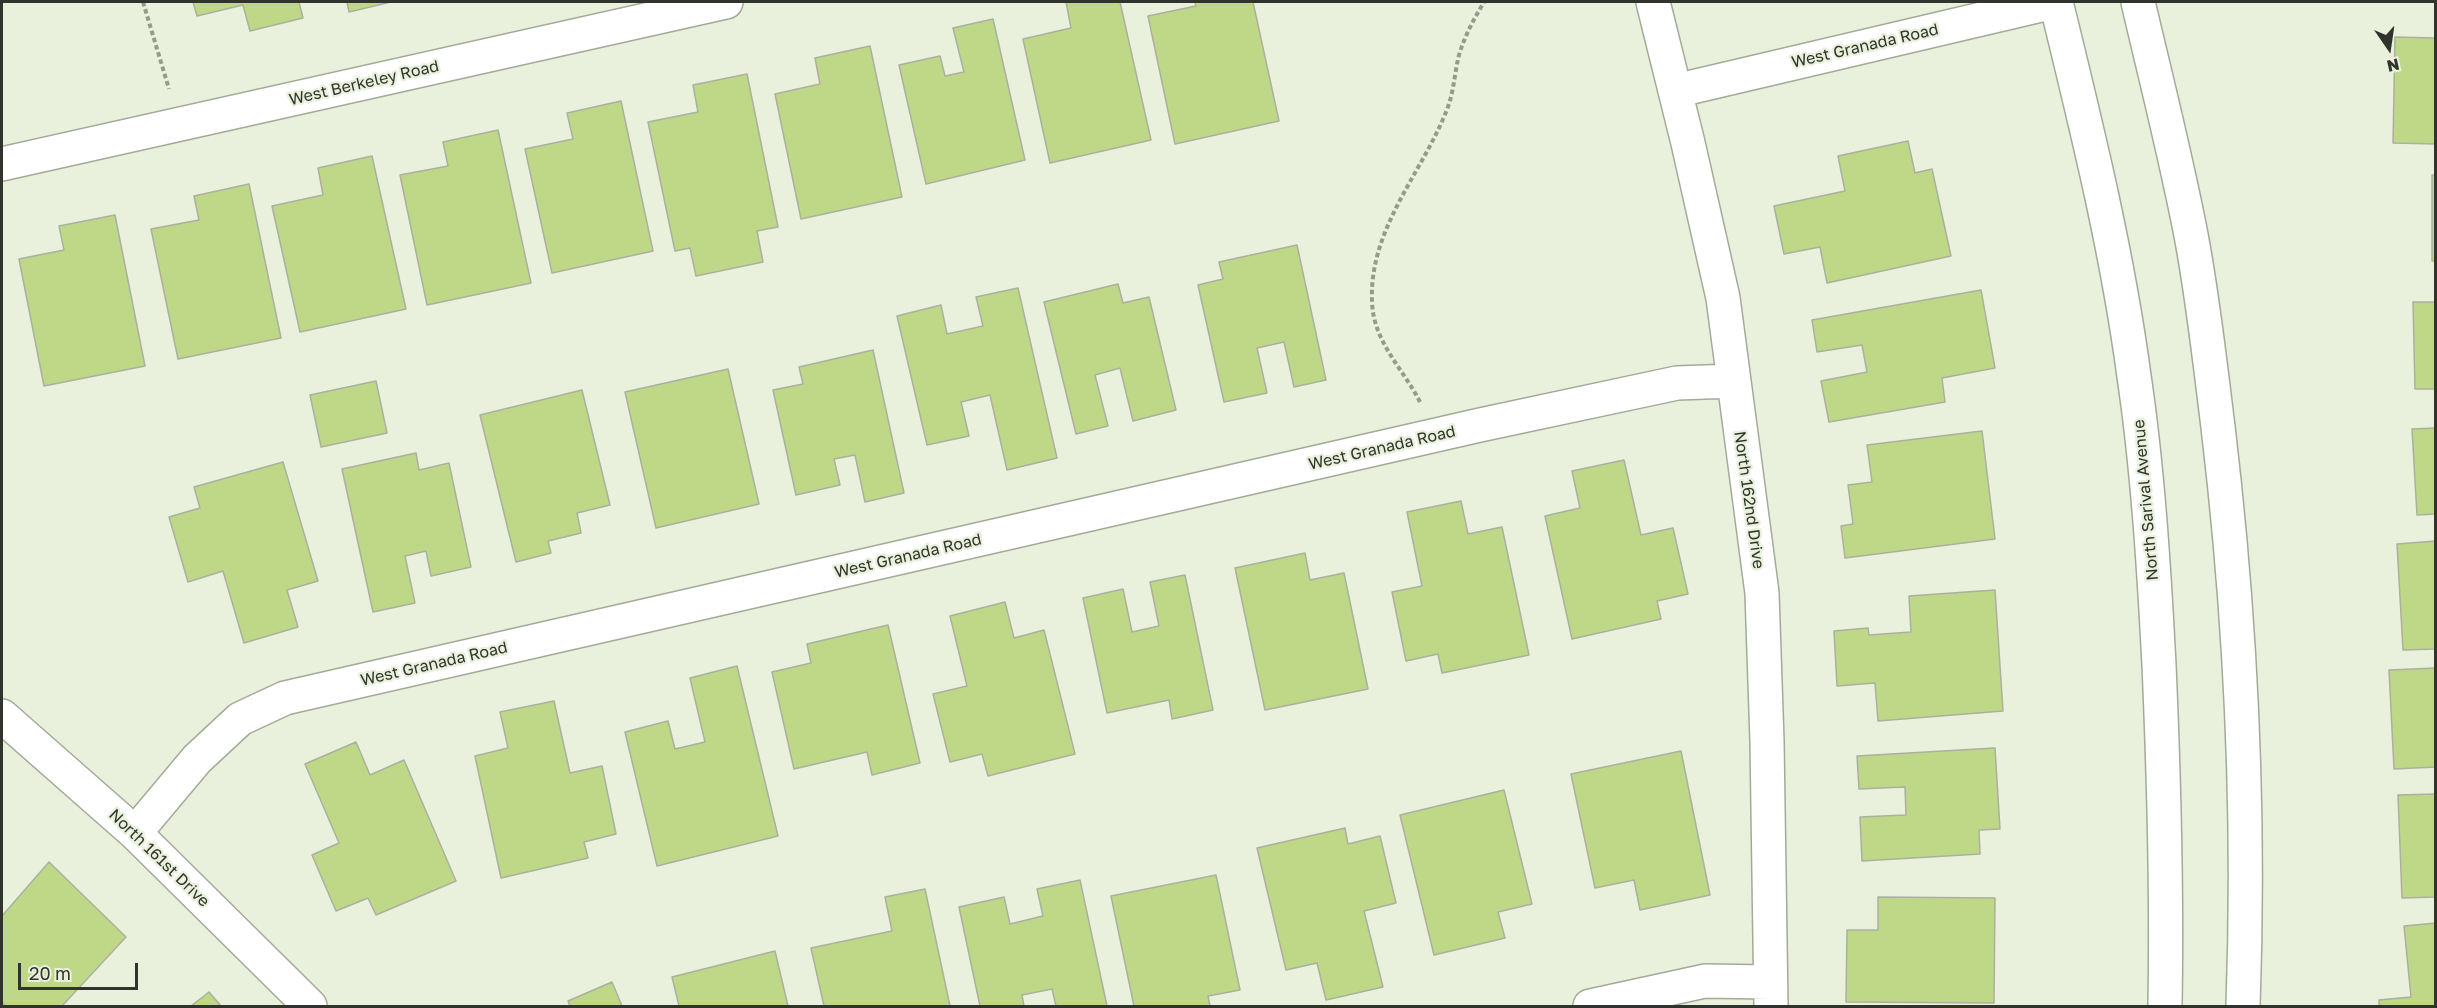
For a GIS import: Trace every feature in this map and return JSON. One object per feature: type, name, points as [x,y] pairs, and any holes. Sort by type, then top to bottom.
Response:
[{"type":"street","name":"West Berkeley Road","points":[[2,164],[726,2]]},
{"type":"street","name":"North 162nd Drive","points":[[1653,2],[1723,298],[1762,593],[1767,741],[1770,994]]},
{"type":"street","name":"West Granada Road","points":[[1675,91],[2055,2]]},
{"type":"street","name":"North Sarival Avenue","points":[[2055,2],[2109,229],[2134,375],[2139,420],[2156,612],[2165,788],[2167,920],[2165,1006]]},
{"type":"street","points":[[2138,2],[2191,236],[2206,324],[2226,492],[2244,735],[2246,916],[2243,1006]]},
{"type":"street","name":"West Granada Road","points":[[135,833],[197,759],[240,718],[285,698],[1436,435],[1677,383],[1733,381]]},
{"type":"street","name":"North 161st Drive","points":[[2,716],[135,833],[310,1006]]},
{"type":"street","points":[[1590,1006],[1705,981],[1770,994]]},
{"type":"path","points":[[143,2],[177,125]]},
{"type":"path","points":[[1436,435],[1417,396],[1392,359],[1377,331],[1372,301],[1377,261],[1395,207],[1434,137],[1445,112],[1469,27],[1484,2]]},
{"type":"building","points":[[193,2],[299,2],[303,18],[250,31],[243,5],[197,16]]},
{"type":"building","points":[[347,2],[391,2],[349,12]]},
{"type":"building","points":[[1066,2],[1120,2],[1151,140],[1050,163],[1023,39],[1071,28]]},
{"type":"building","points":[[1195,2],[1253,2],[1279,121],[1175,144],[1148,16],[1196,6]]},
{"type":"building","points":[[993,19],[1025,160],[926,184],[899,65],[940,56],[945,76],[964,72],[953,28]]},
{"type":"building","points":[[2395,37],[2436,38],[2436,144],[2393,143]]},
{"type":"building","points":[[870,46],[902,197],[801,219],[775,94],[820,84],[815,58]]},
{"type":"building","points":[[747,74],[778,227],[757,231],[763,262],[696,276],[690,248],[675,251],[648,122],[698,112],[693,85]]},
{"type":"building","points":[[621,101],[653,251],[552,273],[525,149],[573,139],[567,113]]},
{"type":"building","points":[[498,130],[531,283],[427,305],[400,175],[448,166],[443,142]]},
{"type":"building","points":[[1908,141],[1915,173],[1932,169],[1951,256],[1827,283],[1820,247],[1784,254],[1774,206],[1845,191],[1838,156]]},
{"type":"building","points":[[372,156],[406,309],[300,332],[272,206],[323,195],[318,168]]},
{"type":"building","points":[[2432,175],[2436,175],[2436,261],[2432,261]]},
{"type":"building","points":[[249,184],[281,338],[178,359],[151,229],[199,220],[194,196]]},
{"type":"building","points":[[115,215],[145,366],[44,386],[19,259],[64,250],[59,226]]},
{"type":"building","points":[[1297,245],[1326,380],[1294,387],[1284,342],[1257,348],[1267,393],[1224,402],[1198,285],[1223,279],[1219,262]]},
{"type":"building","points":[[1118,284],[1123,303],[1149,297],[1176,410],[1133,421],[1120,368],[1095,375],[1108,426],[1076,434],[1044,302]]},
{"type":"building","points":[[1018,288],[1057,458],[1007,470],[990,395],[961,402],[969,436],[927,445],[897,316],[941,305],[947,334],[983,326],[976,297]]},
{"type":"building","points":[[1981,290],[1995,368],[1942,378],[1945,402],[1829,422],[1821,381],[1867,372],[1862,345],[1817,352],[1812,320]]},
{"type":"building","points":[[2413,302],[2436,302],[2436,389],[2415,389]]},
{"type":"building","points":[[873,350],[904,493],[865,502],[855,455],[834,459],[840,485],[796,495],[773,390],[803,384],[799,367]]},
{"type":"building","points":[[728,369],[759,504],[656,528],[625,392]]},
{"type":"building","points":[[376,381],[387,433],[321,447],[310,395]]},
{"type":"building","points":[[582,390],[610,505],[577,513],[581,533],[548,541],[551,553],[516,562],[480,415]]},
{"type":"building","points":[[2436,428],[2436,514],[2417,515],[2412,429]]},
{"type":"building","points":[[1982,431],[1995,539],[1845,558],[1841,526],[1853,524],[1848,485],[1872,482],[1867,445]]},
{"type":"building","points":[[416,453],[419,470],[449,463],[471,567],[431,576],[426,551],[405,556],[415,603],[373,612],[342,469]]},
{"type":"building","points":[[1624,460],[1641,535],[1673,528],[1688,594],[1657,601],[1661,619],[1572,639],[1545,516],[1580,508],[1572,471]]},
{"type":"building","points":[[283,462],[318,581],[287,590],[298,627],[244,643],[223,571],[188,582],[169,517],[200,508],[194,487]]},
{"type":"building","points":[[1461,501],[1468,534],[1502,527],[1529,655],[1442,673],[1438,654],[1406,661],[1392,592],[1422,586],[1407,512]]},
{"type":"building","points":[[2436,541],[2436,649],[2403,650],[2397,544]]},
{"type":"building","points":[[1305,553],[1310,580],[1344,573],[1368,689],[1265,710],[1235,568]]},
{"type":"building","points":[[1185,575],[1213,710],[1172,719],[1169,700],[1107,713],[1083,598],[1123,589],[1132,632],[1159,626],[1150,582]]},
{"type":"building","points":[[1995,590],[2003,711],[1878,721],[1875,683],[1837,686],[1834,631],[1868,628],[1869,635],[1911,632],[1909,596]]},
{"type":"building","points":[[1005,602],[1014,638],[1044,630],[1075,754],[988,776],[982,754],[950,762],[933,694],[967,686],[950,616]]},
{"type":"building","points":[[888,625],[920,763],[872,775],[867,752],[794,769],[772,672],[811,663],[807,644]]},
{"type":"building","points":[[737,666],[778,836],[657,866],[625,732],[668,721],[675,749],[705,742],[690,678]]},
{"type":"building","points":[[2436,668],[2436,767],[2394,769],[2389,670]]},
{"type":"building","points":[[554,701],[570,773],[602,766],[616,834],[584,842],[588,858],[501,878],[475,756],[508,748],[500,712]]},
{"type":"building","points":[[356,742],[370,775],[404,760],[456,881],[376,915],[368,898],[336,911],[312,855],[339,843],[305,764]]},
{"type":"building","points":[[1995,748],[2000,829],[1979,830],[1980,854],[1862,861],[1860,817],[1906,815],[1905,787],[1859,789],[1857,756]]},
{"type":"building","points":[[1681,751],[1710,895],[1640,910],[1634,880],[1595,888],[1571,774]]},
{"type":"building","points":[[1504,790],[1532,904],[1498,912],[1505,938],[1434,955],[1400,815]]},
{"type":"building","points":[[2436,794],[2436,897],[2402,898],[2398,795]]},
{"type":"building","points":[[1345,828],[1348,844],[1380,836],[1396,903],[1364,911],[1383,987],[1326,1000],[1317,963],[1286,970],[1257,848]]},
{"type":"building","points":[[49,862],[126,937],[62,1006],[6,1006],[2,1002],[2,916]]},
{"type":"building","points":[[1216,875],[1240,990],[1208,996],[1210,1006],[1134,1006],[1111,896]]},
{"type":"building","points":[[1080,880],[1107,1006],[1056,1006],[1052,989],[1022,995],[1024,1006],[980,1006],[959,907],[1004,897],[1010,924],[1043,916],[1037,889]]},
{"type":"building","points":[[925,889],[950,1006],[824,1006],[811,948],[892,931],[885,897]]},
{"type":"building","points":[[1878,897],[1995,898],[1994,1003],[1846,1002],[1847,930],[1878,930]]},
{"type":"building","points":[[2436,923],[2436,1006],[2379,1006],[2379,1000],[2411,997],[2404,926]]},
{"type":"building","points":[[775,951],[788,1006],[679,1006],[672,977]]},
{"type":"building","points":[[612,982],[622,1006],[570,1006],[568,1001]]},
{"type":"building","points":[[209,992],[221,1006],[191,1006]]}]
